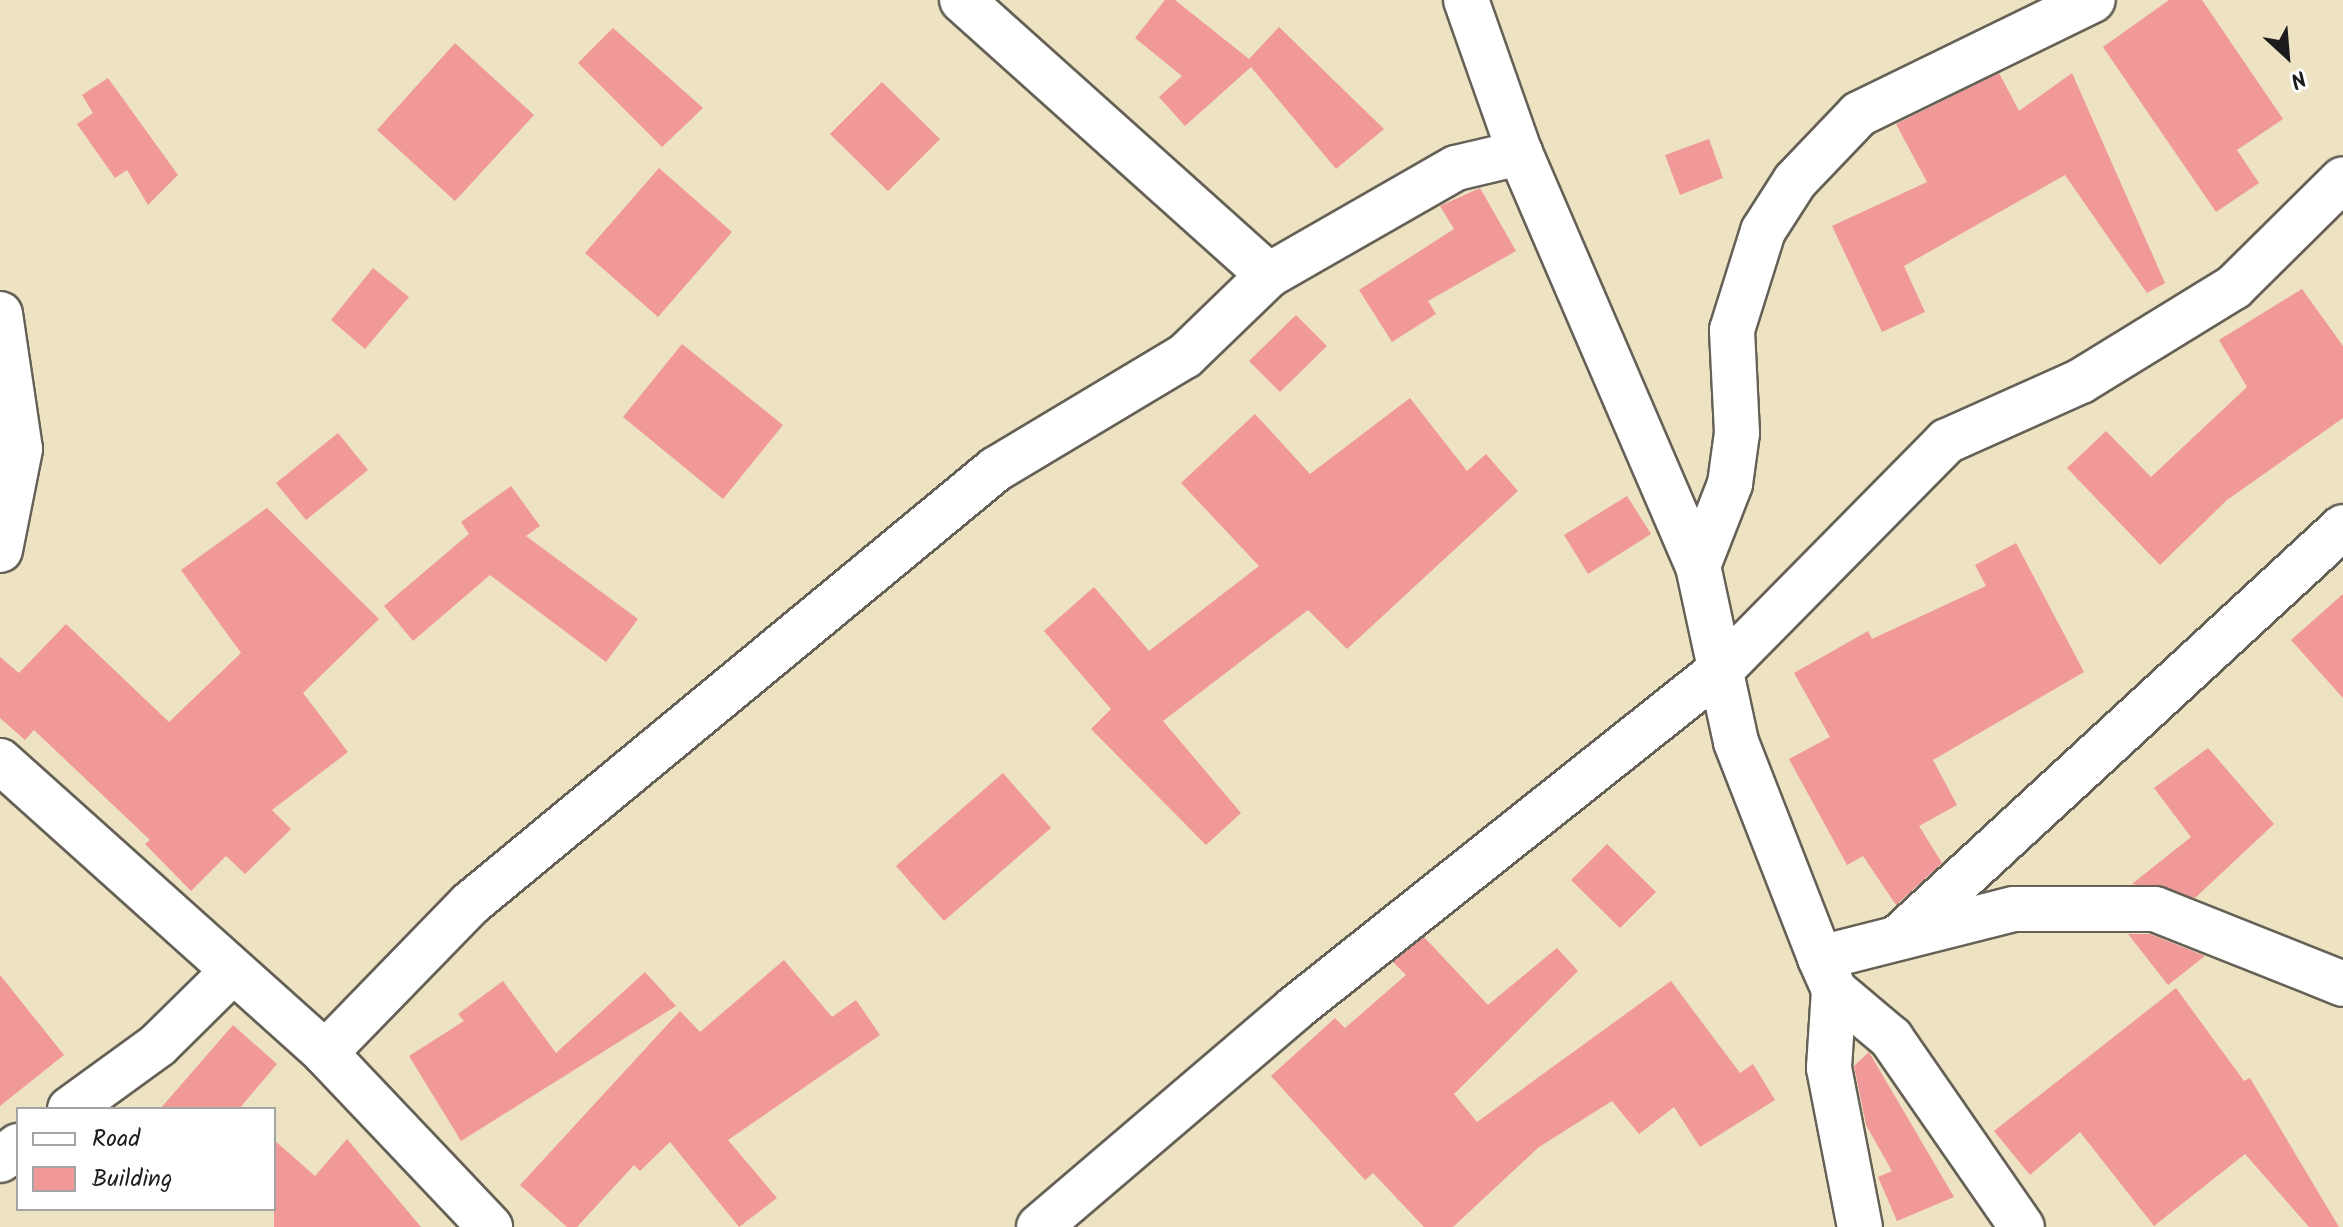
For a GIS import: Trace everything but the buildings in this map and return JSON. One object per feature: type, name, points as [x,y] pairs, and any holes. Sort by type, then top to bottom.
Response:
[{"type":"street","points":[[962,0],[1269,275]]},
{"type":"street","points":[[1466,0],[1520,153],[1698,566],[1725,666],[1736,742],[1827,974],[1829,1068],[1860,1227]]},
{"type":"street","points":[[1698,566],[1730,484],[1737,433],[1732,330],[1763,231],[1795,181],[1859,114],[2093,0]]},
{"type":"street","points":[[325,1053],[471,903],[996,469],[1185,356],[1269,275],[1456,168],[1520,153]]},
{"type":"street","points":[[1039,1227],[1294,1009],[1725,666],[1947,441],[2081,381],[2234,287],[2343,179]]},
{"type":"street","points":[[0,314],[20,449],[0,550]]},
{"type":"street","points":[[1827,974],[1902,934],[2343,527]]},
{"type":"street","points":[[0,761],[230,974],[325,1053],[490,1227]]},
{"type":"street","points":[[1902,934],[2014,909],[2155,909],[2343,984]]},
{"type":"street","points":[[73,1107],[158,1045],[230,974]]},
{"type":"street","points":[[1827,974],[1891,1038],[2022,1227]]},
{"type":"street","points":[[0,1160],[16,1148]]}]
